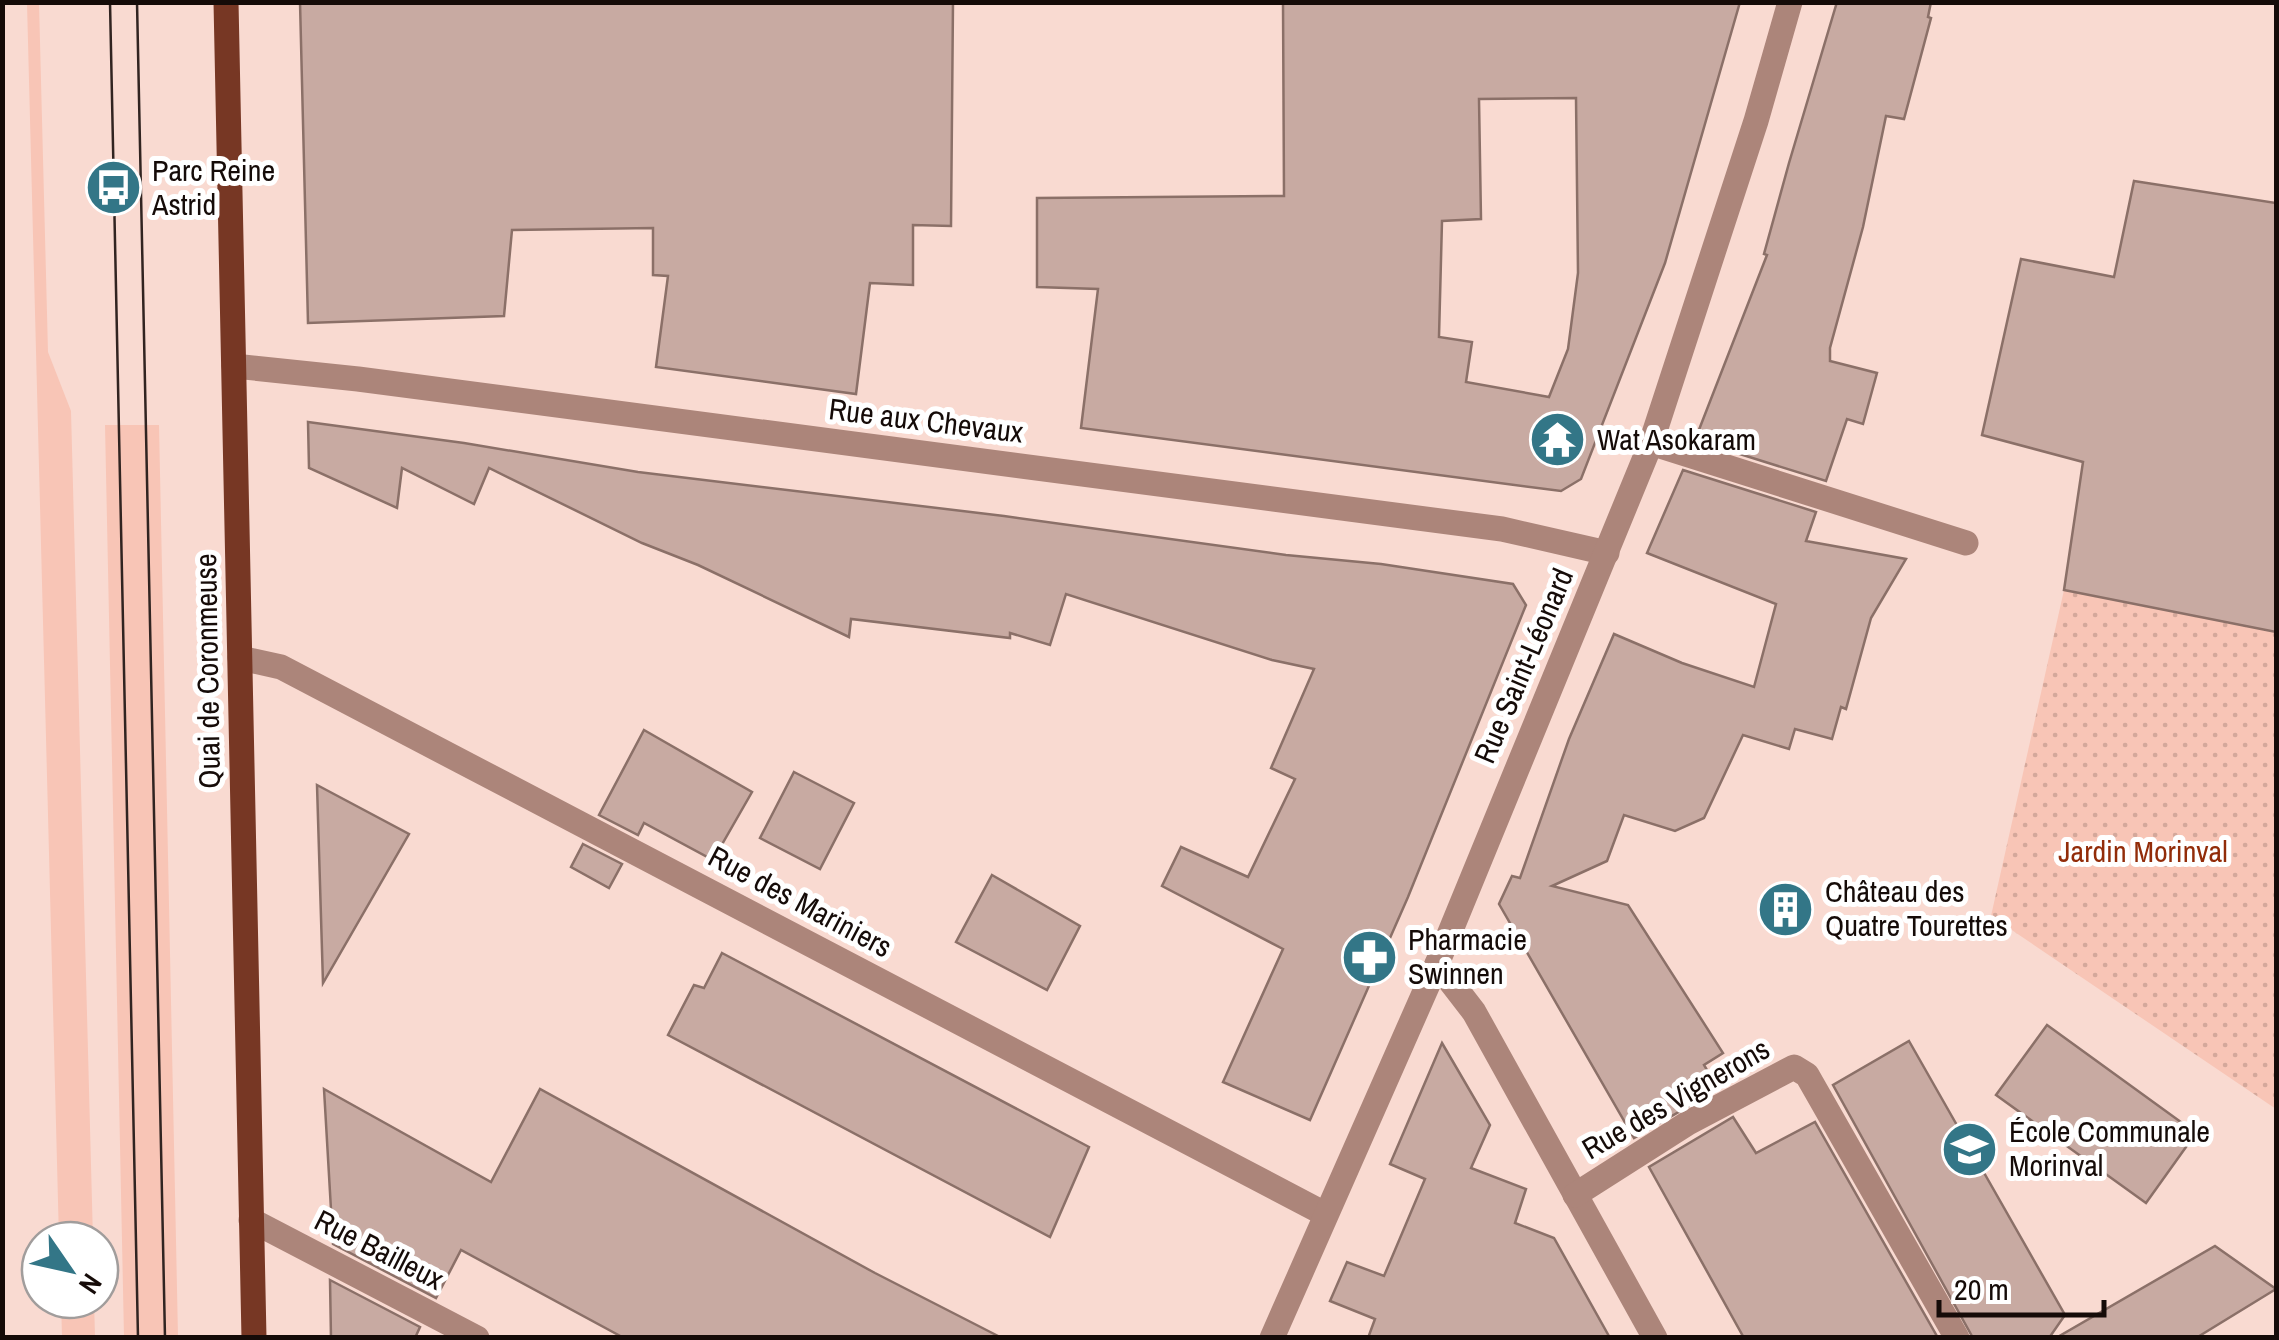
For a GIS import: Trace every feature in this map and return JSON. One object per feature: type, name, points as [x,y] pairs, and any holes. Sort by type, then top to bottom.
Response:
[{"type":"main road","name":"Quai de Coronmeuse","points":[[226,2],[254,1338]]},
{"type":"street","name":"Rue Saint-Léonard","points":[[1272,1338],[1437,964],[1652,442],[1756,121],[1790,2]]},
{"type":"street","name":"Rue aux Chevaux","points":[[234,366],[1502,529],[1607,553]]},
{"type":"street","points":[[1652,442],[1966,543]]},
{"type":"street","name":"Rue des Mariniers","points":[[240,658],[281,667],[1326,1214]]},
{"type":"street","points":[[1437,964],[1474,1012],[1655,1338]]},
{"type":"street","name":"Rue des Vignerons","points":[[1574,1194],[1688,1124],[1794,1067],[1808,1075],[1956,1338]]},
{"type":"street","name":"Rue Bailleux","points":[[251,1220],[477,1338]]},
{"type":"green space","points":[[27,3],[39,3],[48,352],[71,411],[92,1220],[58,1220]]},
{"type":"green space","points":[[105,425],[159,425],[178,1337],[124,1337]]},
{"type":"green space","name":"Jardin Morinval","points":[[2064,590],[2276,632],[2276,1109],[1991,916]]},
{"type":"green space","points":[[62,1320],[95,1320],[95,1337],[62,1337]]},
{"type":"building","points":[[300,2],[953,2],[951,226],[913,225],[913,285],[870,283],[856,394],[656,367],[668,276],[653,275],[653,228],[512,230],[504,316],[308,323]]},
{"type":"building","points":[[1283,2],[1740,2],[1665,263],[1581,479],[1561,491],[1081,428],[1098,289],[1037,287],[1037,198],[1284,196]],"holes":[[[1576,98],[1578,273],[1568,349],[1549,397],[1466,382],[1472,342],[1439,337],[1442,221],[1481,219],[1479,99]]]},
{"type":"building","points":[[1837,2],[1931,2],[1931,18],[1904,119],[1886,116],[1863,227],[1830,348],[1830,361],[1877,373],[1863,424],[1847,419],[1826,481],[1695,440],[1767,255],[1764,254],[1789,163]]},
{"type":"building","points":[[2134,181],[2276,203],[2276,632],[2064,590],[2083,462],[1982,435],[2021,259],[2114,277]]},
{"type":"building","points":[[308,422],[638,472],[1381,564],[1513,584],[1526,605],[1408,897],[1310,1120],[1223,1082],[1283,949],[1162,886],[1181,847],[1248,877],[1295,779],[1271,768],[1314,669],[1272,660],[1066,594],[1050,645],[1010,633],[1010,638],[851,619],[849,637],[489,468],[474,504],[402,468],[397,508],[309,468]]},
{"type":"building","points":[[1683,470],[1816,512],[1806,541],[1906,559],[1871,618],[1846,709],[1841,707],[1832,739],[1795,729],[1789,749],[1743,735],[1704,818],[1675,831],[1624,815],[1607,861],[1552,886],[1628,905],[1723,1053],[1704,1065],[1718,1089],[1634,1138],[1499,904],[1512,876],[1520,878],[1569,739],[1614,634],[1682,663],[1754,687],[1776,604],[1647,553]]},
{"type":"building","points":[[644,730],[752,792],[713,860],[644,823],[638,835],[599,815]]},
{"type":"building","points":[[794,772],[854,803],[820,869],[760,838]]},
{"type":"building","points":[[317,785],[409,834],[323,983]]},
{"type":"building","points":[[583,844],[622,864],[609,888],[571,867]]},
{"type":"building","points":[[992,875],[1080,926],[1047,990],[956,942]]},
{"type":"building","points":[[722,953],[1089,1147],[1050,1237],[668,1035],[694,985],[704,988]]},
{"type":"building","points":[[2047,1025],[2196,1133],[2146,1203],[1996,1095]]},
{"type":"building","points":[[1909,1041],[2065,1315],[2049,1338],[1973,1338],[1833,1085]]},
{"type":"building","points":[[1442,1043],[1490,1125],[1471,1168],[1526,1189],[1515,1223],[1554,1238],[1610,1338],[1368,1338],[1375,1319],[1330,1301],[1347,1262],[1384,1276],[1425,1179],[1390,1164]]},
{"type":"building","points":[[324,1089],[491,1182],[540,1089],[875,1273],[1002,1338],[624,1338],[461,1250],[436,1298],[333,1244]]},
{"type":"building","points":[[1733,1117],[1756,1153],[1815,1122],[1938,1338],[1744,1338],[1649,1167]]},
{"type":"building","points":[[2215,1246],[2276,1289],[2196,1338],[2056,1338]]},
{"type":"building","points":[[330,1280],[420,1327],[415,1338],[331,1338]]},
{"type":"tram line","points":[[110,2],[138,1338]]},
{"type":"tram line","points":[[137,2],[165,1338]]},
{"type":"place","name":"Parc Reine Astrid","points":[[113,188]]},
{"type":"place","name":"Wat Asokaram","points":[[1558,440]]},
{"type":"place","name":"Château des Quatre Tourettes","points":[[1786,909]]},
{"type":"place","name":"Pharmacie Swinnen","points":[[1369,957]]},
{"type":"place","name":"École Communale Morinval","points":[[1970,1149]]}]
